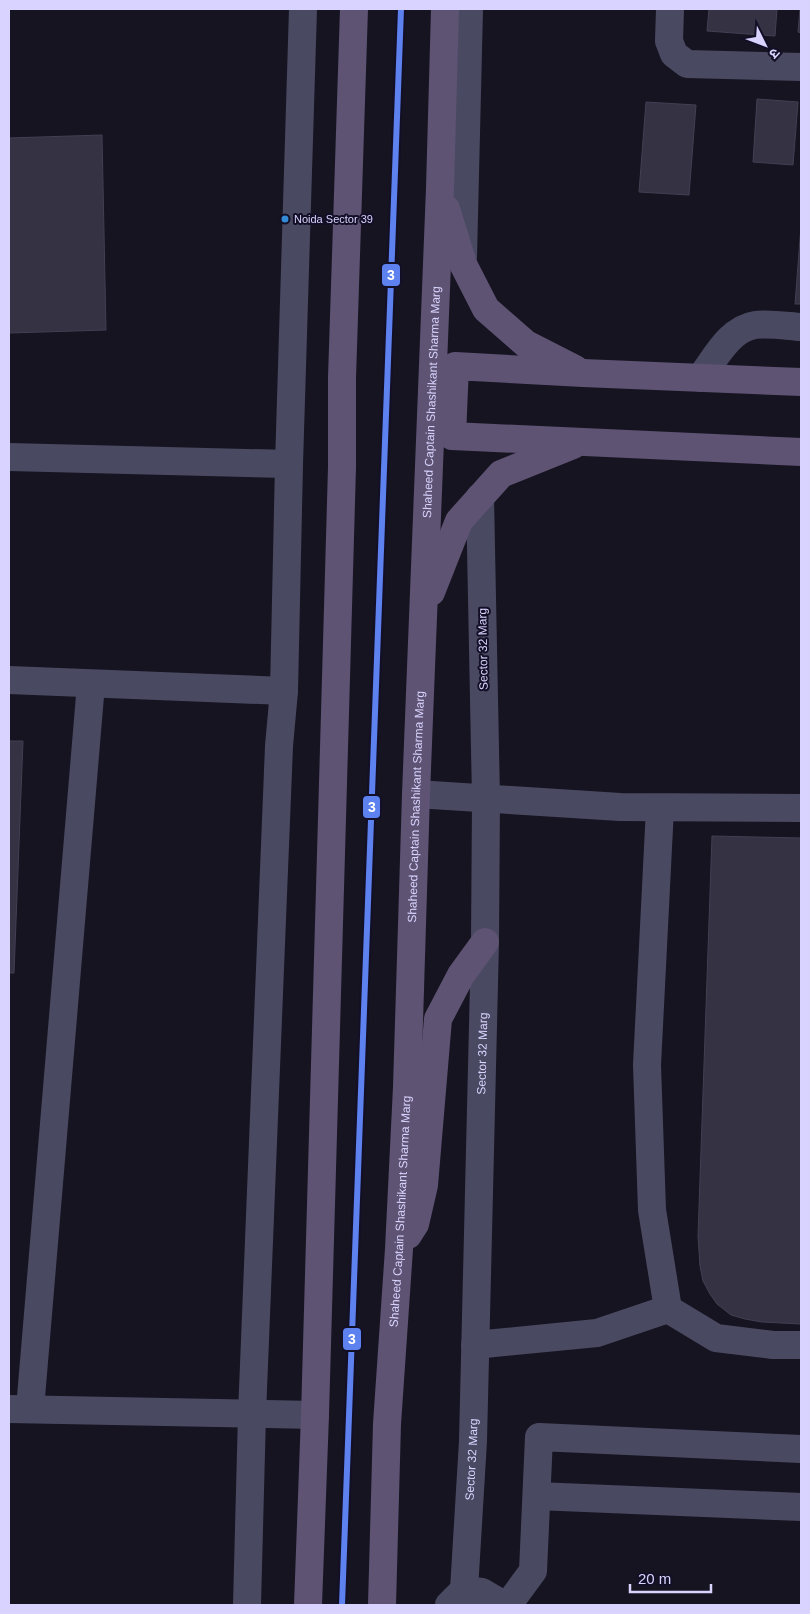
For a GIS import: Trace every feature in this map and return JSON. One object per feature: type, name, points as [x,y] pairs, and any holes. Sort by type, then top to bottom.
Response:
[{"type":"main road","points":[[308,1605],[315,1415],[342,467],[342,378],[354,9]]},
{"type":"main road","name":"Shaheed Captain Shashikant Sharma Marg","points":[[382,1605],[387,1424],[399,1249],[407,1087],[445,9]]},
{"type":"main road","points":[[440,188],[463,264],[486,309],[526,344],[583,374]]},
{"type":"main road","points":[[801,382],[583,374],[455,366],[452,436],[801,452]]},
{"type":"main road","points":[[423,628],[433,586],[458,521],[501,474],[582,441]]},
{"type":"main road","points":[[399,1249],[415,1224],[424,1185],[438,1019],[461,975],[486,942]]},
{"type":"street","points":[[246,1605],[279,756],[284,691],[303,9]]},
{"type":"street","points":[[463,264],[469,9]]},
{"type":"street","points":[[670,9],[669,41],[674,54],[687,64],[801,67]]},
{"type":"street","points":[[700,378],[731,338],[741,329],[756,325],[801,327]]},
{"type":"street","points":[[9,457],[289,464]]},
{"type":"street","name":"Sector 32 Marg","points":[[457,1597],[473,1441],[474,1345],[486,942],[486,799],[480,498]]},
{"type":"street","points":[[9,680],[284,691]]},
{"type":"street","points":[[91,684],[20,1409],[315,1415]]},
{"type":"street","points":[[416,794],[620,807],[801,808]]},
{"type":"street","points":[[660,808],[647,1064],[652,1210],[668,1309]]},
{"type":"street","points":[[474,1345],[597,1332],[668,1309],[716,1338],[773,1345],[801,1345]]},
{"type":"street","points":[[457,1597],[482,1592],[506,1605],[533,1571],[540,1438],[801,1449]]},
{"type":"street","points":[[537,1496],[801,1507]]},
{"type":"building","points":[[709,9],[777,9],[775,36],[707,31]]},
{"type":"building","points":[[801,9],[801,33],[798,32]]},
{"type":"building","points":[[757,99],[798,102],[793,165],[753,162]]},
{"type":"building","points":[[646,102],[696,105],[689,195],[639,192]]},
{"type":"building","points":[[102,135],[106,330],[9,333],[9,138]]},
{"type":"building","points":[[801,226],[801,304],[795,304]]},
{"type":"building","points":[[9,741],[23,741],[14,973],[9,973]]},
{"type":"building","points":[[712,836],[801,838],[801,1324],[762,1322],[731,1315],[717,1304],[710,1294],[703,1281],[700,1266],[698,1236]]},
{"type":"transit line","name":"3","points":[[342,1605],[401,9]]},
{"type":"place","name":"Noida Sector 39","points":[[285,219]]}]
